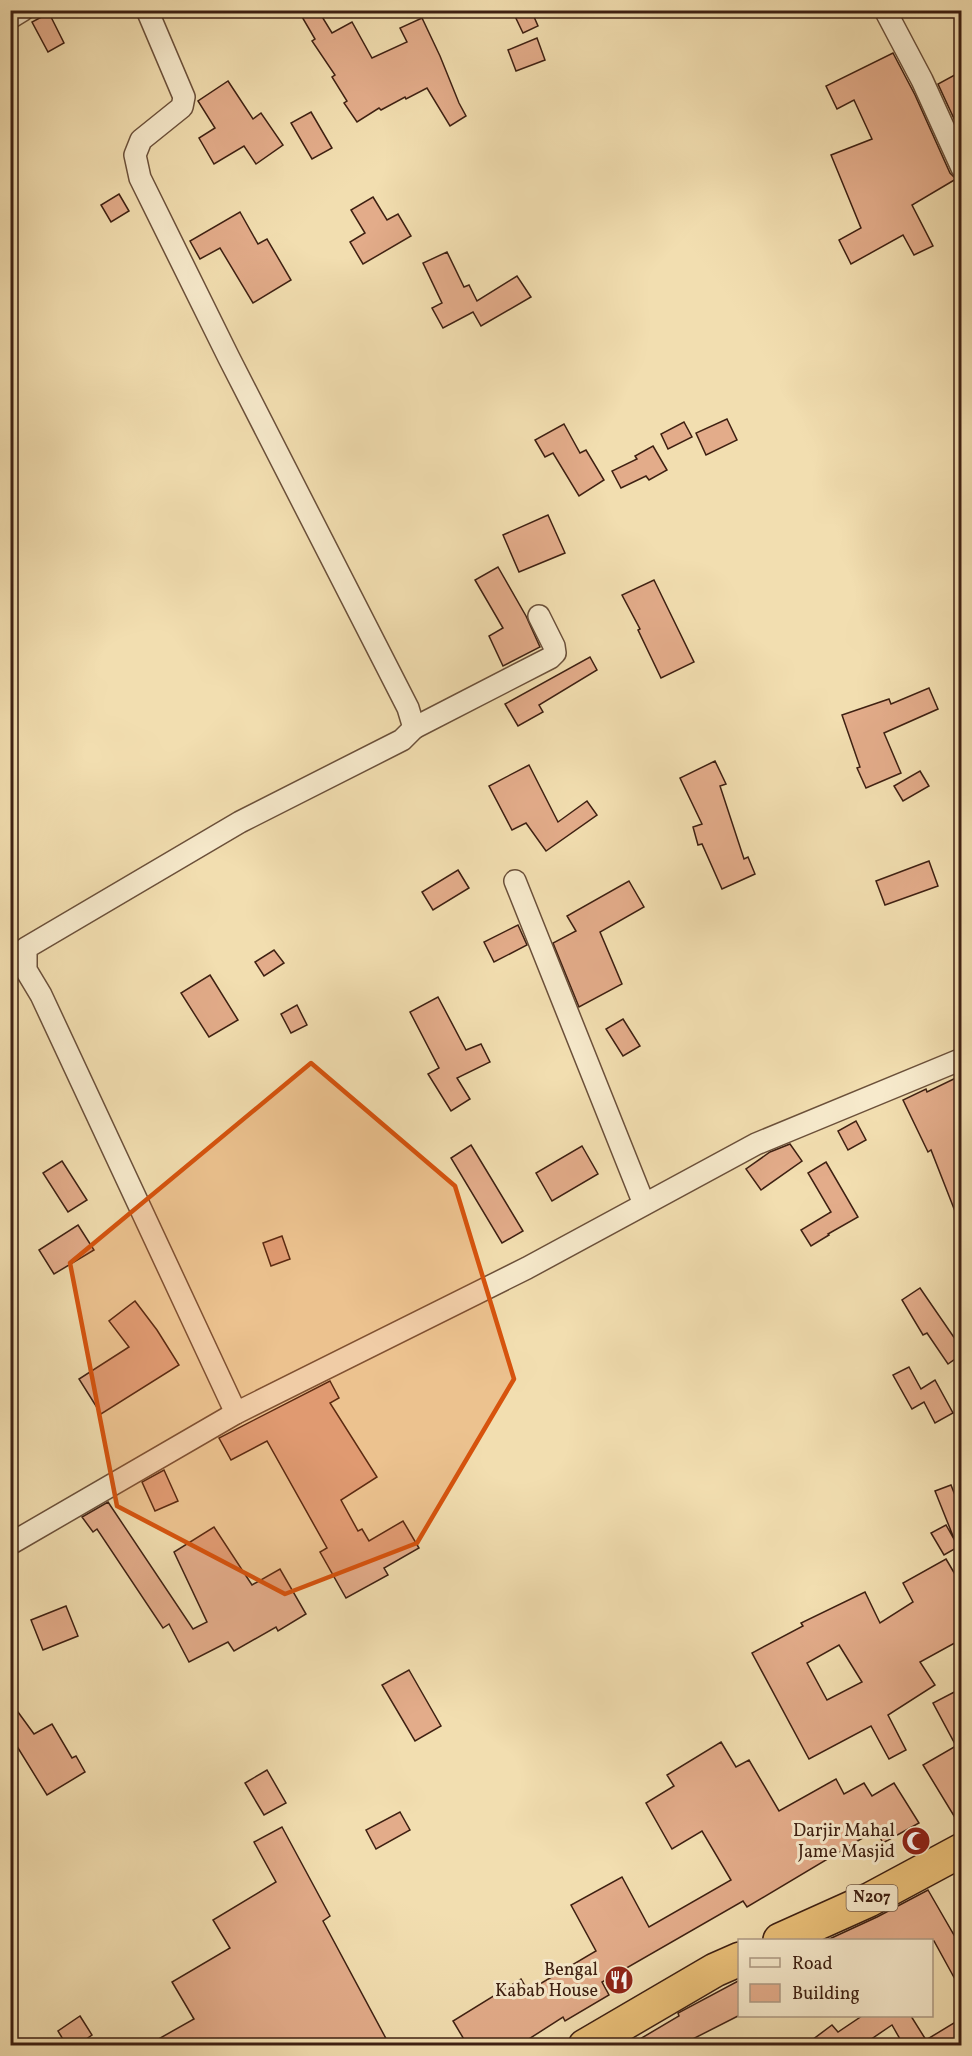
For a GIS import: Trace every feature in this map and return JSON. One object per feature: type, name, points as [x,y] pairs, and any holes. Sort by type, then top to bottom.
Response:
[{"type":"highway","name":"N207","points":[[784,1939],[868,1900],[962,1850]]},
{"type":"highway","points":[[585,2046],[715,1970],[738,1960]]},
{"type":"street","points":[[10,18],[23,10]]},
{"type":"street","points":[[147,10],[184,97],[182,107],[141,140],[135,155],[140,178],[229,358],[408,708],[414,728]]},
{"type":"street","points":[[885,10],[922,80],[962,168]]},
{"type":"street","points":[[236,1413],[41,995],[26,970],[26,948],[240,822],[402,740],[414,728],[550,658],[555,653],[554,646],[538,616]]},
{"type":"street","points":[[515,882],[644,1204]]},
{"type":"street","points":[[10,1544],[236,1413],[527,1268],[756,1144],[962,1059]]},
{"type":"highlighted area","points":[[311,1063],[455,1186],[514,1379],[417,1543],[285,1594],[117,1506],[70,1263]]},
{"type":"building","points":[[298,10],[318,10],[332,33],[352,22],[372,58],[407,42],[400,28],[422,18],[466,116],[450,126],[427,88],[381,110],[379,108],[357,122],[344,103],[347,101],[332,77],[335,75],[312,41],[315,39]]},
{"type":"building","points":[[512,10],[531,10],[538,26],[523,33]]},
{"type":"building","points":[[49,13],[64,43],[48,52],[32,22]]},
{"type":"building","points":[[537,38],[545,60],[516,71],[508,50]]},
{"type":"building","points":[[893,53],[915,95],[950,173],[956,179],[912,205],[933,246],[914,255],[903,235],[851,264],[839,240],[861,228],[831,155],[872,139],[854,100],[837,109],[826,86]]},
{"type":"building","points":[[962,71],[962,136],[938,84]]},
{"type":"building","points":[[228,81],[253,119],[261,113],[283,145],[256,164],[244,146],[214,164],[199,138],[215,128],[198,101]]},
{"type":"building","points":[[311,112],[332,148],[312,159],[291,123]]},
{"type":"building","points":[[119,194],[129,211],[111,222],[101,205]]},
{"type":"building","points":[[373,197],[387,220],[398,214],[411,236],[363,264],[350,242],[365,233],[351,210]]},
{"type":"building","points":[[240,212],[258,244],[267,239],[291,280],[253,303],[220,248],[200,259],[190,241]]},
{"type":"building","points":[[447,252],[464,287],[469,285],[477,301],[517,276],[531,297],[481,326],[473,312],[443,328],[432,308],[442,303],[423,263]]},
{"type":"building","points":[[727,419],[737,440],[706,455],[696,433]]},
{"type":"building","points":[[684,422],[692,437],[668,449],[661,434]]},
{"type":"building","points":[[564,424],[580,453],[586,450],[604,480],[579,496],[553,453],[545,457],[535,440]]},
{"type":"building","points":[[653,446],[667,470],[649,480],[646,476],[621,488],[612,471],[637,459],[635,456]]},
{"type":"building","points":[[548,515],[565,553],[519,572],[503,535]]},
{"type":"building","points":[[498,567],[526,616],[540,647],[503,666],[489,636],[503,628],[475,580]]},
{"type":"building","points":[[654,580],[694,662],[661,678],[638,630],[640,629],[622,595]]},
{"type":"building","points":[[590,657],[597,670],[539,705],[543,712],[518,726],[505,704]]},
{"type":"building","points":[[929,688],[938,709],[884,733],[901,773],[866,788],[857,768],[860,767],[842,715],[889,699],[891,704]]},
{"type":"building","points":[[715,761],[726,784],[720,786],[744,859],[748,857],[755,874],[722,889],[702,844],[698,845],[693,827],[702,824],[680,778]]},
{"type":"building","points":[[529,765],[558,822],[587,801],[597,815],[546,851],[526,823],[512,830],[489,786]]},
{"type":"building","points":[[920,771],[929,786],[903,801],[894,786]]},
{"type":"building","points":[[929,861],[938,886],[885,905],[876,881]]},
{"type":"building","points":[[458,870],[469,888],[433,910],[422,892]]},
{"type":"building","points":[[629,881],[644,907],[600,932],[622,984],[579,1007],[553,943],[576,931],[567,916]]},
{"type":"building","points":[[518,925],[527,945],[494,962],[484,942]]},
{"type":"building","points":[[274,950],[284,963],[264,976],[255,962]]},
{"type":"building","points":[[210,975],[238,1020],[209,1037],[181,993]]},
{"type":"building","points":[[438,997],[466,1050],[481,1044],[490,1062],[457,1078],[470,1099],[451,1111],[428,1074],[439,1068],[410,1012]]},
{"type":"building","points":[[297,1005],[307,1025],[291,1033],[281,1014]]},
{"type":"building","points":[[623,1019],[640,1046],[623,1056],[606,1029]]},
{"type":"building","points":[[962,1075],[962,1224],[960,1224],[931,1150],[928,1152],[903,1100],[926,1089],[927,1092]]},
{"type":"building","points":[[856,1121],[866,1140],[848,1150],[838,1131]]},
{"type":"building","points":[[790,1144],[802,1161],[761,1190],[746,1169],[770,1152]]},
{"type":"building","points":[[471,1145],[523,1231],[502,1243],[451,1158]]},
{"type":"building","points":[[582,1146],[598,1174],[552,1201],[536,1173]]},
{"type":"building","points":[[62,1161],[87,1200],[68,1212],[43,1173]]},
{"type":"building","points":[[826,1162],[858,1217],[811,1246],[801,1230],[831,1212],[808,1173]]},
{"type":"building","points":[[78,1225],[94,1250],[54,1274],[39,1250]]},
{"type":"building","points":[[282,1236],[290,1259],[271,1266],[263,1243]]},
{"type":"building","points":[[920,1288],[962,1349],[962,1354],[948,1364],[927,1333],[923,1335],[902,1300]]},
{"type":"building","points":[[135,1301],[179,1365],[101,1414],[79,1379],[129,1347],[109,1321]]},
{"type":"building","points":[[909,1367],[921,1389],[935,1380],[953,1413],[935,1423],[924,1402],[912,1409],[893,1375]]},
{"type":"building","points":[[330,1381],[339,1398],[330,1403],[377,1477],[341,1500],[358,1531],[362,1529],[369,1541],[403,1521],[419,1548],[384,1568],[388,1575],[346,1598],[320,1552],[327,1548],[267,1441],[231,1460],[219,1438]]},
{"type":"building","points":[[164,1470],[178,1501],[155,1511],[142,1482]]},
{"type":"building","points":[[951,1485],[962,1513],[962,1539],[955,1541],[935,1491]]},
{"type":"building","points":[[108,1502],[193,1629],[207,1622],[174,1552],[214,1527],[252,1585],[280,1569],[306,1614],[278,1631],[276,1627],[234,1651],[228,1642],[189,1662],[169,1624],[163,1628],[97,1529],[93,1532],[82,1517]]},
{"type":"building","points":[[946,1525],[958,1547],[944,1555],[931,1533]]},
{"type":"building","points":[[946,1559],[962,1586],[962,1639],[920,1662],[935,1685],[888,1715],[906,1750],[889,1759],[871,1726],[809,1759],[752,1653],[803,1626],[801,1623],[865,1592],[880,1623],[913,1602],[903,1583]],"holes":[[[839,1645],[862,1682],[827,1700],[807,1663]]]},
{"type":"building","points":[[66,1606],[78,1636],[43,1650],[31,1620]]},
{"type":"building","points":[[409,1670],[441,1726],[415,1741],[382,1685]]},
{"type":"building","points":[[962,1688],[962,1829],[923,1765],[956,1746],[933,1703]]},
{"type":"building","points":[[10,1701],[34,1734],[52,1724],[72,1758],[76,1756],[85,1772],[47,1795],[10,1735]]},
{"type":"building","points":[[721,1742],[736,1767],[749,1760],[779,1811],[836,1779],[844,1794],[864,1783],[872,1796],[894,1783],[919,1823],[883,1843],[876,1830],[747,1907],[743,1901],[602,1982],[609,1995],[565,2021],[563,2017],[518,2046],[468,2046],[453,2021],[521,1979],[528,1991],[596,1951],[571,1905],[622,1877],[649,1927],[731,1880],[702,1831],[672,1849],[646,1803],[674,1786],[667,1775]]},
{"type":"building","points":[[267,1770],[286,1803],[264,1815],[245,1783]]},
{"type":"building","points":[[400,1812],[410,1830],[376,1849],[366,1830]]},
{"type":"building","points":[[282,1827],[330,1916],[323,1921],[390,2046],[313,2046],[309,2039],[295,2046],[146,2046],[194,2019],[172,1982],[230,1948],[213,1920],[276,1882],[254,1842]]},
{"type":"building","points":[[928,1890],[962,1949],[962,1992],[933,1939],[829,1939]]},
{"type":"building","points":[[738,1981],[738,2016],[679,2046],[628,2046],[679,2016],[678,2013]]},
{"type":"building","points":[[80,2016],[92,2035],[76,2046],[67,2046],[58,2031]]},
{"type":"building","points":[[860,2017],[912,2017],[926,2040],[962,2018],[962,2046],[904,2046],[892,2025],[861,2046],[804,2046],[832,2025],[838,2032]]},
{"type":"place","name":"Darjir Mahal Jame Masjid","points":[[916,1841]]},
{"type":"place","name":"Bengal Kabab House","points":[[619,1980]]}]
